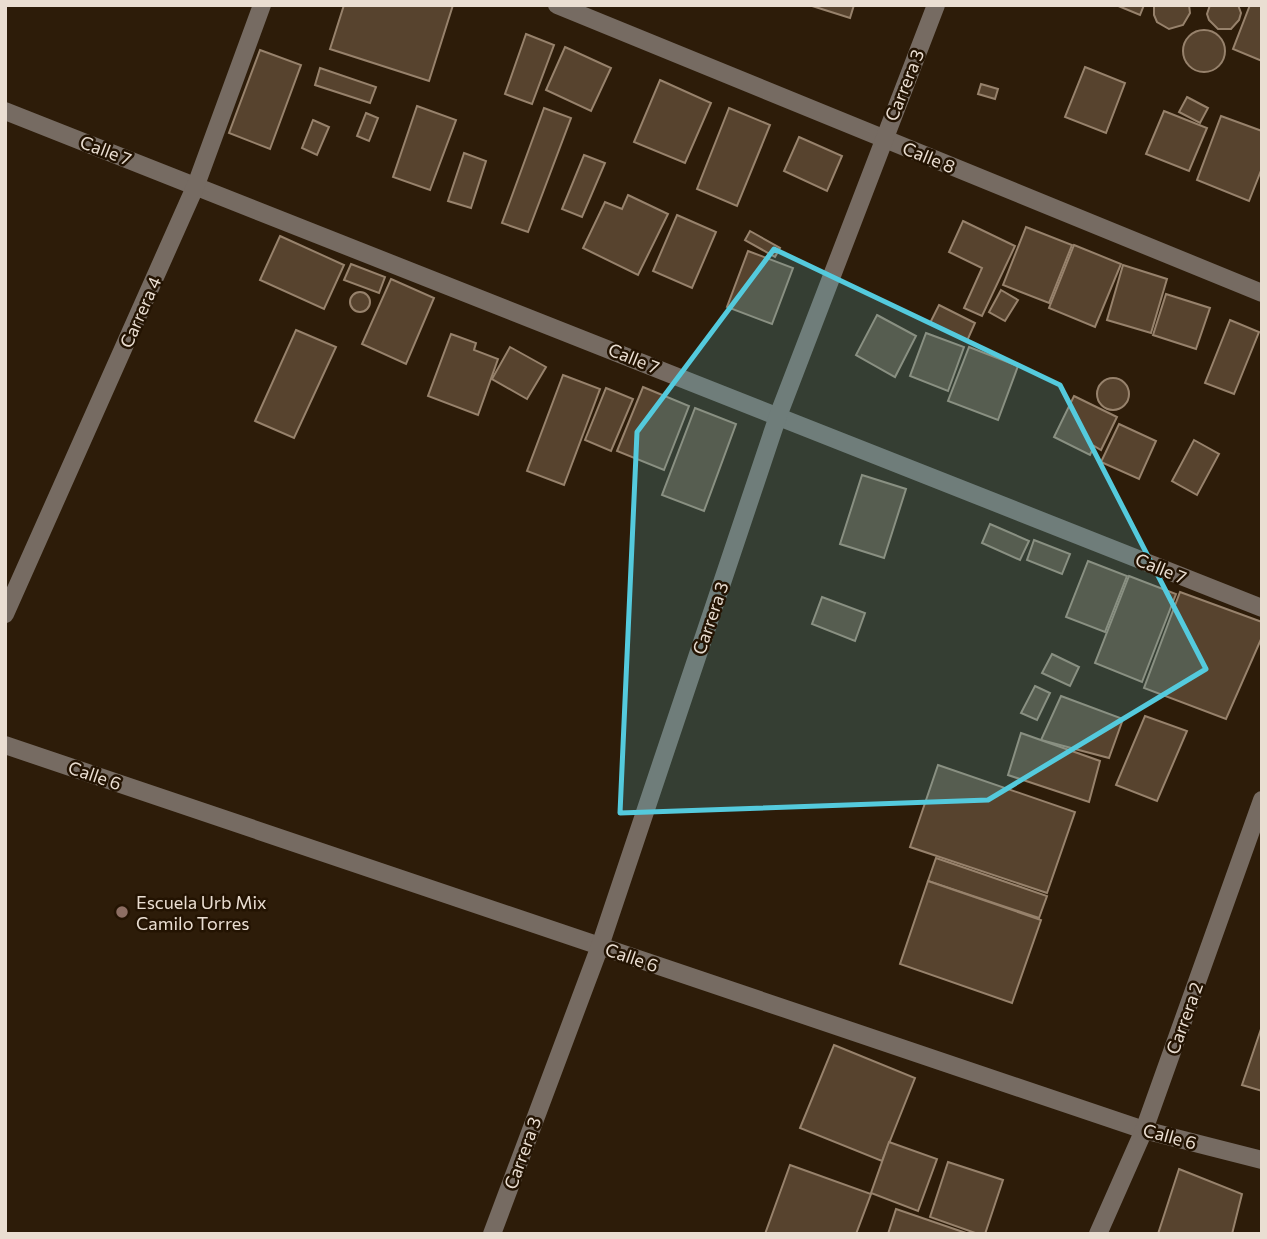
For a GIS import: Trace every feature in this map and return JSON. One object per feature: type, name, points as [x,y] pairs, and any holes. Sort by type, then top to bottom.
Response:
[{"type":"street","name":"Carrera 4","points":[[5,614],[196,185],[262,5]]},
{"type":"street","name":"Calle 8","points":[[557,5],[1262,293]]},
{"type":"street","name":"Carrera 3","points":[[492,1234],[600,946],[778,416],[936,5]]},
{"type":"street","name":"Calle 7","points":[[5,111],[1262,608]]},
{"type":"street","name":"Calle 6","points":[[5,744],[1144,1130],[1262,1160]]},
{"type":"street","name":"Carrera 2","points":[[1098,1234],[1144,1130],[1262,800]]},
{"type":"highlighted area","points":[[774,249],[1060,385],[1206,669],[988,800],[620,813],[637,432]]},
{"type":"building","points":[[344,5],[453,5],[429,81],[330,49]]},
{"type":"building","points":[[809,5],[854,5],[850,18]]},
{"type":"building","points":[[1116,5],[1144,5],[1140,15]]},
{"type":"building","points":[[1154,5],[1189,5],[1190,13],[1183,25],[1169,29],[1157,22]]},
{"type":"building","points":[[1210,5],[1238,5],[1241,13],[1239,20],[1231,29],[1218,29],[1207,14]]},
{"type":"building","points":[[1250,5],[1262,5],[1262,61],[1233,49]]},
{"type":"building","points":[[1204,30],[1219,36],[1225,51],[1219,66],[1204,72],[1189,66],[1183,51],[1189,36]]},
{"type":"building","points":[[526,34],[554,45],[532,104],[505,94]]},
{"type":"building","points":[[565,47],[611,68],[591,111],[546,90]]},
{"type":"building","points":[[260,50],[301,65],[270,149],[229,133]]},
{"type":"building","points":[[1085,67],[1125,83],[1106,133],[1065,117]]},
{"type":"building","points":[[320,68],[376,87],[370,103],[315,85]]},
{"type":"building","points":[[660,80],[711,103],[685,163],[634,142]]},
{"type":"building","points":[[981,84],[998,89],[995,99],[978,94]]},
{"type":"building","points":[[1187,97],[1208,108],[1200,123],[1179,112]]},
{"type":"building","points":[[417,106],[456,120],[430,190],[393,177]]},
{"type":"building","points":[[544,108],[571,118],[528,232],[502,223]]},
{"type":"building","points":[[729,108],[770,125],[737,206],[697,189]]},
{"type":"building","points":[[1164,111],[1207,128],[1189,171],[1146,154]]},
{"type":"building","points":[[366,113],[378,118],[369,141],[357,136]]},
{"type":"building","points":[[1221,116],[1262,131],[1262,168],[1249,201],[1197,180]]},
{"type":"building","points":[[313,120],[329,127],[317,155],[302,148]]},
{"type":"building","points":[[799,137],[842,156],[827,191],[784,171]]},
{"type":"building","points":[[464,153],[486,161],[471,208],[448,201]]},
{"type":"building","points":[[584,155],[605,163],[582,217],[562,209]]},
{"type":"building","points":[[628,195],[668,214],[638,275],[583,248],[605,202],[622,209]]},
{"type":"building","points":[[677,215],[716,232],[692,288],[653,271]]},
{"type":"building","points":[[963,221],[1015,246],[982,316],[964,308],[982,268],[949,252]]},
{"type":"building","points":[[1026,227],[1072,245],[1049,303],[1003,285]]},
{"type":"building","points":[[750,231],[780,248],[775,257],[745,240]]},
{"type":"building","points":[[280,236],[344,265],[324,309],[260,280]]},
{"type":"building","points":[[1074,245],[1121,264],[1095,327],[1049,308]]},
{"type":"building","points":[[748,251],[793,268],[772,324],[727,307]]},
{"type":"building","points":[[351,264],[385,277],[379,293],[344,280]]},
{"type":"building","points":[[1123,265],[1167,279],[1151,333],[1107,320]]},
{"type":"building","points":[[391,279],[434,298],[406,364],[362,344]]},
{"type":"building","points":[[1001,290],[1018,300],[1005,321],[989,312]]},
{"type":"building","points":[[360,292],[367,295],[370,302],[367,309],[360,312],[353,309],[350,302],[353,295]]},
{"type":"building","points":[[1166,294],[1210,308],[1196,349],[1153,335]]},
{"type":"building","points":[[939,305],[975,323],[967,341],[930,323]]},
{"type":"building","points":[[877,315],[916,336],[895,377],[856,355]]},
{"type":"building","points":[[1230,320],[1259,332],[1234,394],[1205,383]]},
{"type":"building","points":[[296,330],[336,347],[294,438],[255,421]]},
{"type":"building","points":[[926,333],[964,347],[948,391],[910,376]]},
{"type":"building","points":[[451,334],[476,343],[474,350],[498,359],[478,415],[428,396]]},
{"type":"building","points":[[510,347],[546,367],[527,399],[492,379]]},
{"type":"building","points":[[969,347],[1018,366],[998,420],[948,401]]},
{"type":"building","points":[[563,375],[600,389],[564,485],[527,471]]},
{"type":"building","points":[[1113,378],[1124,383],[1129,394],[1124,405],[1113,410],[1102,405],[1097,394],[1102,383]]},
{"type":"building","points":[[643,387],[689,406],[664,470],[617,451]]},
{"type":"building","points":[[606,388],[633,399],[611,451],[585,440]]},
{"type":"building","points":[[1074,396],[1117,417],[1101,450],[1094,446],[1090,455],[1054,437]]},
{"type":"building","points":[[695,408],[736,424],[704,511],[662,495]]},
{"type":"building","points":[[1119,424],[1156,441],[1139,479],[1101,462]]},
{"type":"building","points":[[1194,440],[1219,454],[1197,495],[1172,481]]},
{"type":"building","points":[[862,475],[906,489],[884,558],[840,544]]},
{"type":"building","points":[[990,524],[1029,541],[1020,560],[982,543]]},
{"type":"building","points":[[1034,540],[1070,554],[1062,574],[1027,560]]},
{"type":"building","points":[[1088,561],[1127,576],[1105,632],[1066,617]]},
{"type":"building","points":[[1129,576],[1176,594],[1142,682],[1095,663]]},
{"type":"building","points":[[1180,592],[1262,622],[1262,637],[1226,719],[1144,688]]},
{"type":"building","points":[[822,597],[865,613],[855,641],[812,624]]},
{"type":"building","points":[[1052,654],[1079,667],[1070,686],[1042,673]]},
{"type":"building","points":[[1035,686],[1050,693],[1037,720],[1021,713]]},
{"type":"building","points":[[1061,696],[1123,719],[1109,758],[1041,740]]},
{"type":"building","points":[[1145,716],[1187,731],[1157,801],[1116,785]]},
{"type":"building","points":[[1021,733],[1100,761],[1089,802],[1008,775]]},
{"type":"building","points":[[938,765],[1075,812],[1047,893],[910,847]]},
{"type":"building","points":[[936,858],[1047,896],[1039,918],[928,881]]},
{"type":"building","points":[[928,881],[1041,920],[1012,1003],[900,964]]},
{"type":"building","points":[[1262,1026],[1262,1091],[1242,1085]]},
{"type":"building","points":[[834,1045],[915,1078],[882,1161],[800,1128]]},
{"type":"building","points":[[889,1142],[937,1159],[918,1211],[871,1193]]},
{"type":"building","points":[[948,1162],[1003,1180],[985,1234],[930,1217]]},
{"type":"building","points":[[790,1165],[871,1194],[856,1234],[765,1234]]},
{"type":"building","points":[[1179,1169],[1242,1194],[1232,1234],[1158,1234]]},
{"type":"building","points":[[896,1209],[969,1234],[888,1234]]},
{"type":"place","name":"Escuela Urb Mix Camilo Torres","points":[[122,912]]}]
